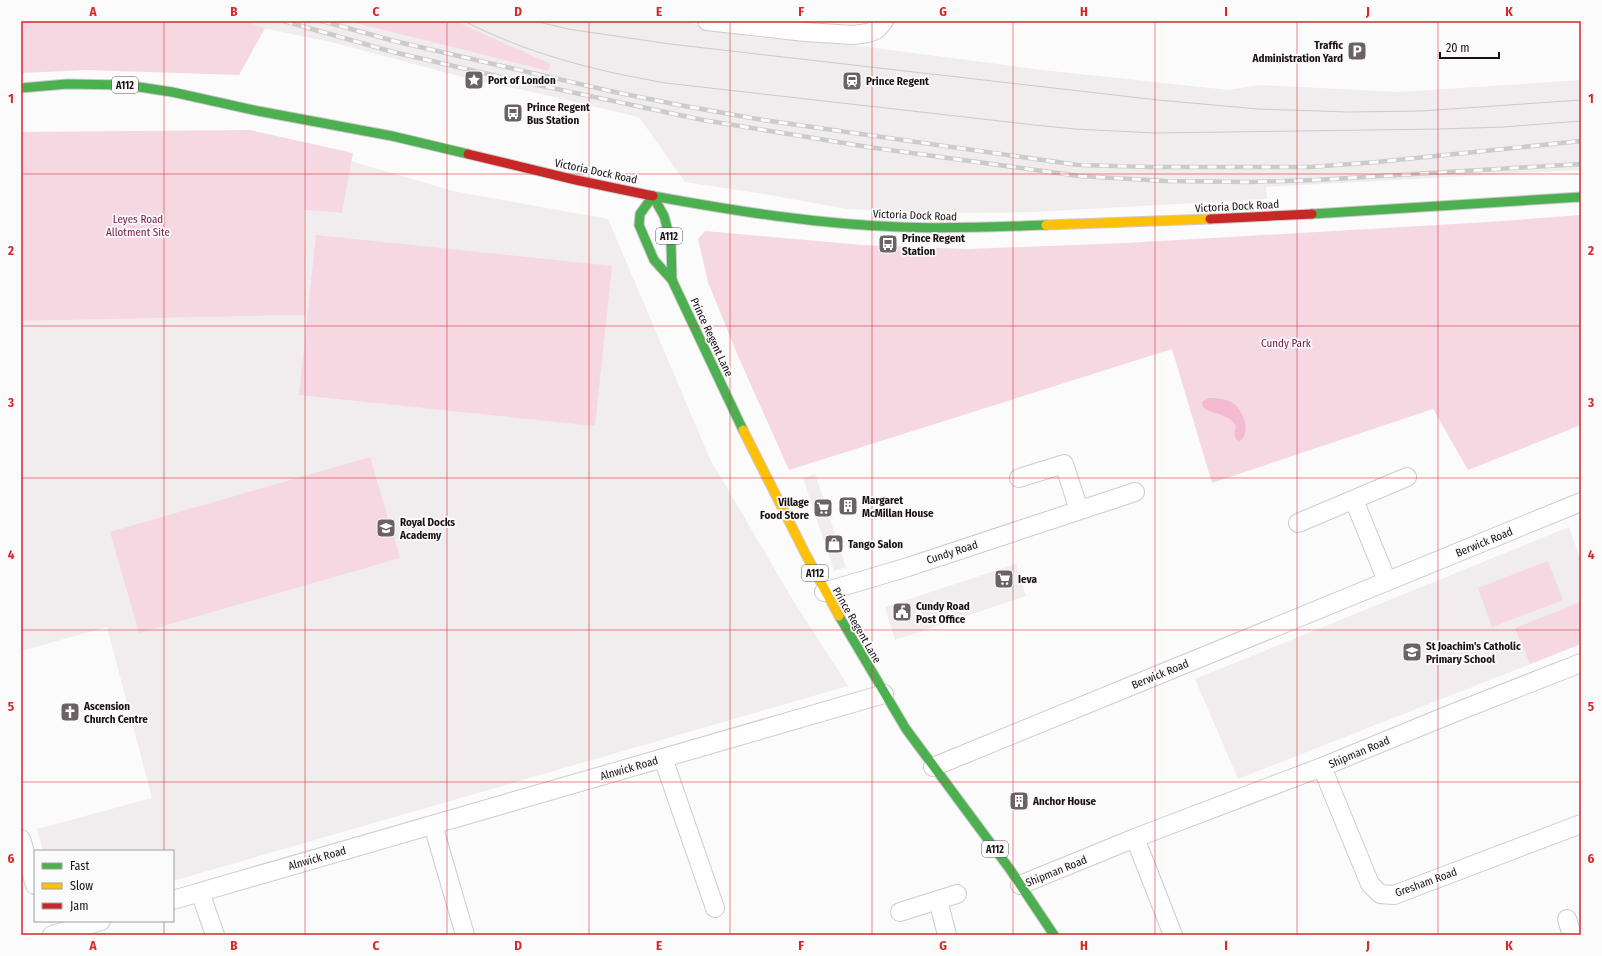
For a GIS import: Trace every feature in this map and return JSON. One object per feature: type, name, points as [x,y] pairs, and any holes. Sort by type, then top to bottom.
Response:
[{"type":"main road","name":"Victoria Dock Road","points":[[21,88],[67,84],[126,85],[172,92],[258,111],[392,136],[576,180],[652,196],[724,209],[817,221],[900,227],[976,228],[1267,217],[1581,197]]},
{"type":"main road","name":"Prince Regent Lane","points":[[672,280],[671,242],[664,216],[652,196],[641,210],[638,220],[654,261],[672,280],[723,389],[824,592],[907,732],[961,806],[993,846],[1054,935]]},
{"type":"street","points":[[707,21],[805,32],[853,35],[868,33],[876,30],[884,21]]},
{"type":"street","points":[[1020,478],[1064,464],[1079,510]]},
{"type":"street","points":[[1298,523],[1407,477]]},
{"type":"street","name":"Cundy Road","points":[[824,592],[908,567],[1135,492]]},
{"type":"street","points":[[1354,500],[1387,581]]},
{"type":"street","name":"Berwick Road","points":[[933,767],[1581,502]]},
{"type":"street","name":"Shipman Road","points":[[1020,885],[1135,838],[1322,767],[1581,663]]},
{"type":"street","name":"Alnwick Road","points":[[174,900],[884,694]]},
{"type":"street","name":"Alnwick Road","points":[[663,758],[715,908]]},
{"type":"street","name":"Gresham Road","points":[[1322,767],[1370,884],[1380,894],[1394,895],[1581,824]]},
{"type":"street","points":[[433,825],[465,935]]},
{"type":"street","points":[[1135,838],[1173,935]]},
{"type":"street","points":[[21,839],[34,883]]},
{"type":"street","points":[[200,892],[215,935]]},
{"type":"street","points":[[900,912],[958,894]]},
{"type":"street","points":[[938,900],[947,935]]},
{"type":"street","points":[[46,922],[51,935],[97,922]]},
{"type":"shaded area","points":[[238,21],[679,21],[753,37],[860,46],[1042,70],[1229,90],[1259,85],[1399,92],[1581,80],[1581,170],[1266,187],[1267,199],[1033,212],[933,213],[847,209],[685,182],[639,117],[474,80],[335,43],[258,27]]},
{"type":"shaded area","name":"Royal Docks Academy","points":[[351,161],[453,191],[608,219],[710,459],[791,597],[848,686],[174,881],[174,850],[43,850],[37,829],[152,798],[107,627],[21,651],[21,321],[306,315],[304,210],[342,213]]},
{"type":"shaded area","points":[[1208,398],[1221,399],[1237,406],[1243,416],[1246,427],[1244,437],[1240,441],[1235,437],[1236,426],[1232,421],[1227,417],[1211,412],[1203,406],[1202,402]]},
{"type":"shaded area","points":[[815,474],[846,567],[834,571],[803,478]]},
{"type":"shaded area","name":"St Joachim's Catholic Primary School","points":[[1569,527],[1581,561],[1581,644],[1238,779],[1195,679]]},
{"type":"shaded area","points":[[1016,564],[1026,596],[895,640],[885,607]]},
{"type":"green space","points":[[21,21],[243,21],[265,28],[239,75],[86,70],[21,73]]},
{"type":"green space","points":[[348,21],[455,21],[550,64],[548,71]]},
{"type":"green space","name":"Leyes Road Allotment Site","points":[[250,130],[353,153],[342,213],[304,210],[306,315],[21,321],[21,132]]},
{"type":"green space","name":"Cundy Park","points":[[1581,215],[1581,425],[1468,470],[1433,409],[1212,483],[1172,349],[789,470],[737,354],[708,282],[698,239],[705,231],[862,245],[968,249],[1126,243],[1488,222]]},
{"type":"green space","points":[[316,235],[612,266],[595,426],[299,395]]},
{"type":"green space","points":[[370,457],[400,558],[139,633],[110,532]]},
{"type":"green space","points":[[1548,561],[1563,600],[1492,627],[1478,588]]},
{"type":"green space","points":[[1581,602],[1581,644],[1530,664],[1515,628]]},
{"type":"tram line","points":[[464,21],[513,43],[563,60],[614,73],[666,83],[1075,129],[1155,133],[1441,129],[1503,127],[1581,121]]},
{"type":"tram line","points":[[535,21],[568,29],[670,44],[1158,100],[1258,109],[1348,112],[1422,111],[1581,100]]},
{"type":"railway","points":[[284,21],[393,52],[514,80],[703,120],[868,147],[1079,176],[1165,181],[1250,182],[1316,180],[1581,164]]},
{"type":"railway","points":[[322,21],[394,41],[610,91],[679,105],[763,120],[1078,165],[1151,167],[1311,167],[1377,162],[1581,141]]},
{"type":"traffic: fast","points":[[21,88],[67,84],[126,85],[172,92],[258,111],[392,136],[468,154]]},
{"type":"traffic: fast","points":[[653,196],[776,216],[838,223],[918,228],[1046,225]]},
{"type":"traffic: fast","points":[[653,196],[640,214],[639,225],[654,260],[672,280],[743,430]]},
{"type":"traffic: fast","points":[[653,196],[664,216],[671,242],[672,280]]},
{"type":"traffic: fast","points":[[1312,214],[1581,197]]},
{"type":"traffic: fast","points":[[839,616],[906,729],[1009,868],[1054,935]]},
{"type":"traffic: slow","points":[[1046,225],[1210,219]]},
{"type":"traffic: slow","points":[[743,430],[805,553],[839,616]]},
{"type":"traffic: jam","points":[[468,154],[576,180],[653,196]]},
{"type":"traffic: jam","points":[[1210,219],[1312,214]]},
{"type":"place","name":"Traffic Administration Yard","points":[[1357,51]]},
{"type":"place","name":"Port of London","points":[[474,80]]},
{"type":"place","name":"Prince Regent","points":[[852,81]]},
{"type":"place","name":"Prince Regent Bus Station","points":[[513,113]]},
{"type":"place","name":"Prince Regent Station","points":[[888,244]]},
{"type":"place","name":"Margaret McMillan House","points":[[848,506]]},
{"type":"place","name":"Village Food Store","points":[[823,508]]},
{"type":"place","name":"Royal Docks Academy","points":[[386,528]]},
{"type":"place","name":"Tango Salon","points":[[834,544]]},
{"type":"place","name":"Ieva","points":[[1004,579]]},
{"type":"place","name":"Cundy Road Post Office","points":[[902,612]]},
{"type":"place","name":"St Joachim's Catholic Primary School","points":[[1412,652]]},
{"type":"place","name":"Ascension Church Centre","points":[[70,712]]},
{"type":"place","name":"Anchor House","points":[[1019,801]]}]
